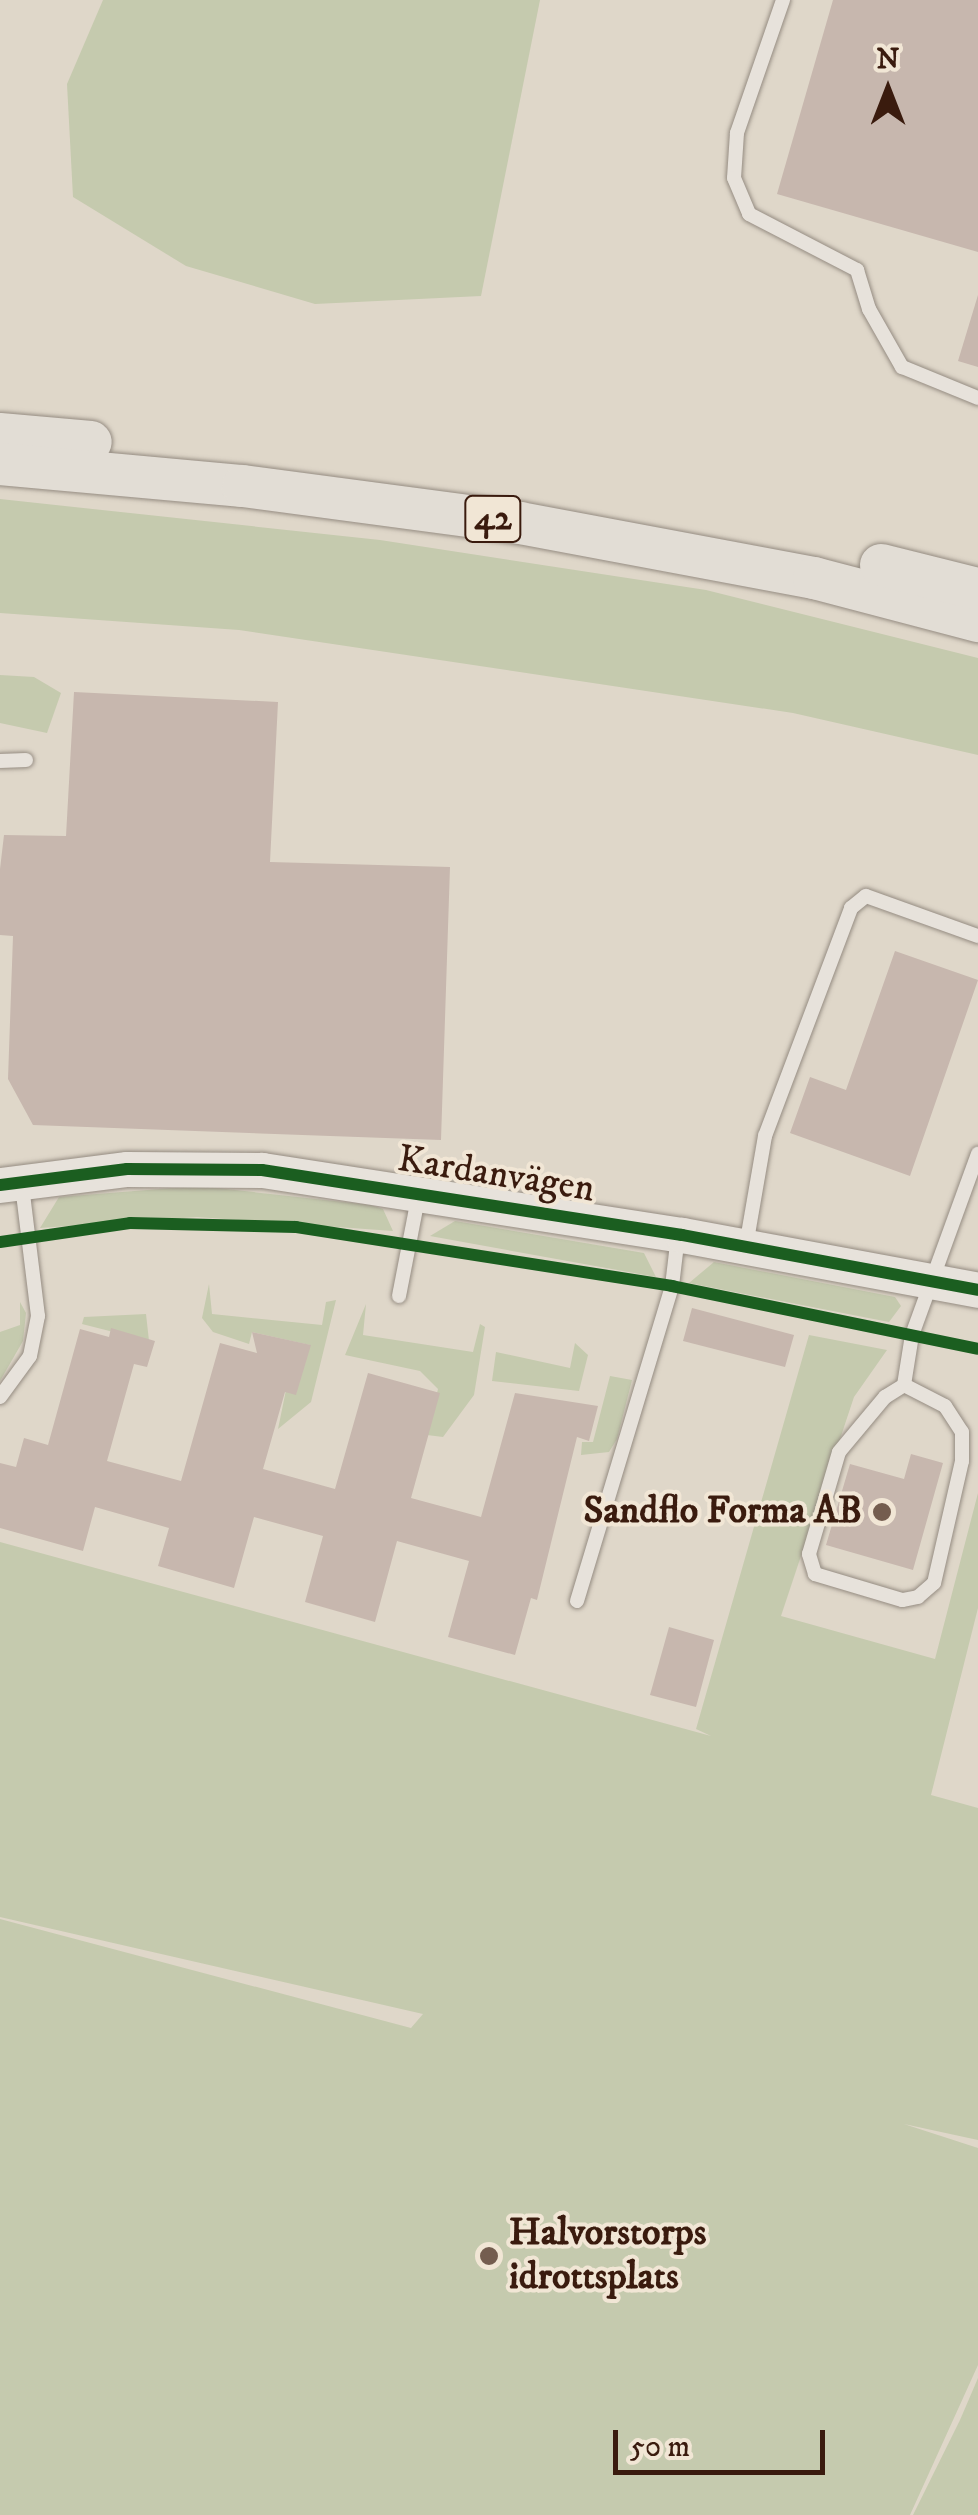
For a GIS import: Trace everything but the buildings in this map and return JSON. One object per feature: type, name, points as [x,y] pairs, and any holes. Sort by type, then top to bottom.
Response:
[{"type":"main road","name":"42","points":[[12,434],[527,494],[653,515],[978,589]]},
{"type":"main road","name":"42","points":[[0,464],[243,486],[520,523],[814,578],[978,620]]},
{"type":"street","name":"Kardanvägen","points":[[11,1183],[221,1168],[419,1193],[978,1290]]},
{"type":"lane","points":[[784,0],[737,133],[734,178],[749,214],[857,270],[869,309],[902,367],[978,398]]},
{"type":"lane","points":[[0,761],[26,760]]},
{"type":"lane","points":[[746,1247],[765,1136],[851,908],[866,896],[978,936]]},
{"type":"lane","points":[[904,1385],[945,1406],[962,1432],[962,1461],[934,1583],[918,1597],[902,1600],[815,1574],[808,1554],[838,1452],[885,1397],[904,1385],[930,1281],[978,1154]]},
{"type":"lane","points":[[0,1396],[30,1356],[38,1316],[11,1183]]},
{"type":"lane","points":[[399,1296],[419,1193]]},
{"type":"lane","points":[[577,1600],[672,1286],[678,1235]]},
{"type":"green space","points":[[103,0],[540,0],[481,296],[315,304],[186,266],[73,197],[67,84]]},
{"type":"green space","points":[[0,499],[380,540],[706,590],[978,658],[978,755],[793,713],[239,630],[0,613]]},
{"type":"green space","points":[[0,675],[34,677],[61,693],[47,733],[0,723]]},
{"type":"green space","points":[[198,1186],[371,1205],[383,1209],[393,1231],[197,1217],[40,1228],[59,1197]]},
{"type":"green space","points":[[455,1221],[644,1253],[656,1277],[430,1236]]},
{"type":"green space","points":[[714,1262],[895,1297],[901,1306],[889,1322],[689,1283]]},
{"type":"green space","points":[[209,1284],[212,1314],[322,1325],[326,1302],[336,1300],[311,1402],[278,1429],[286,1390],[310,1345],[252,1332],[249,1344],[213,1332],[202,1318]]},
{"type":"green space","points":[[20,1302],[26,1313],[23,1341],[0,1381],[0,1332],[20,1325]]},
{"type":"green space","points":[[366,1304],[363,1335],[473,1352],[480,1324],[485,1327],[474,1395],[443,1437],[427,1435],[438,1389],[420,1371],[345,1355]]},
{"type":"green space","points":[[146,1314],[149,1341],[82,1324],[84,1317]]},
{"type":"green space","points":[[809,1335],[887,1350],[854,1397],[781,1616],[935,1659],[978,1493],[978,1608],[931,1795],[978,1808],[978,2140],[904,2124],[978,2148],[978,2365],[910,2515],[0,2515],[0,1919],[411,2028],[423,2014],[0,1917],[0,1542],[711,1736],[696,1729]]},
{"type":"green space","points":[[575,1343],[588,1355],[579,1391],[492,1381],[496,1352],[570,1368]]},
{"type":"green space","points":[[610,1376],[632,1380],[617,1439],[609,1452],[581,1455],[582,1442],[593,1442]]},
{"type":"green space","points":[[978,2378],[978,2515],[913,2515],[960,2420]]},
{"type":"cycle path","points":[[0,1185],[127,1169],[262,1170],[682,1235],[978,1290]]},
{"type":"cycle path","points":[[0,1242],[130,1223],[296,1227],[672,1286],[978,1349]]},
{"type":"place","name":"Sandflo Forma AB","points":[[882,1512]]},
{"type":"place","name":"Halvorstorps idrottsplats","points":[[489,2256]]}]
